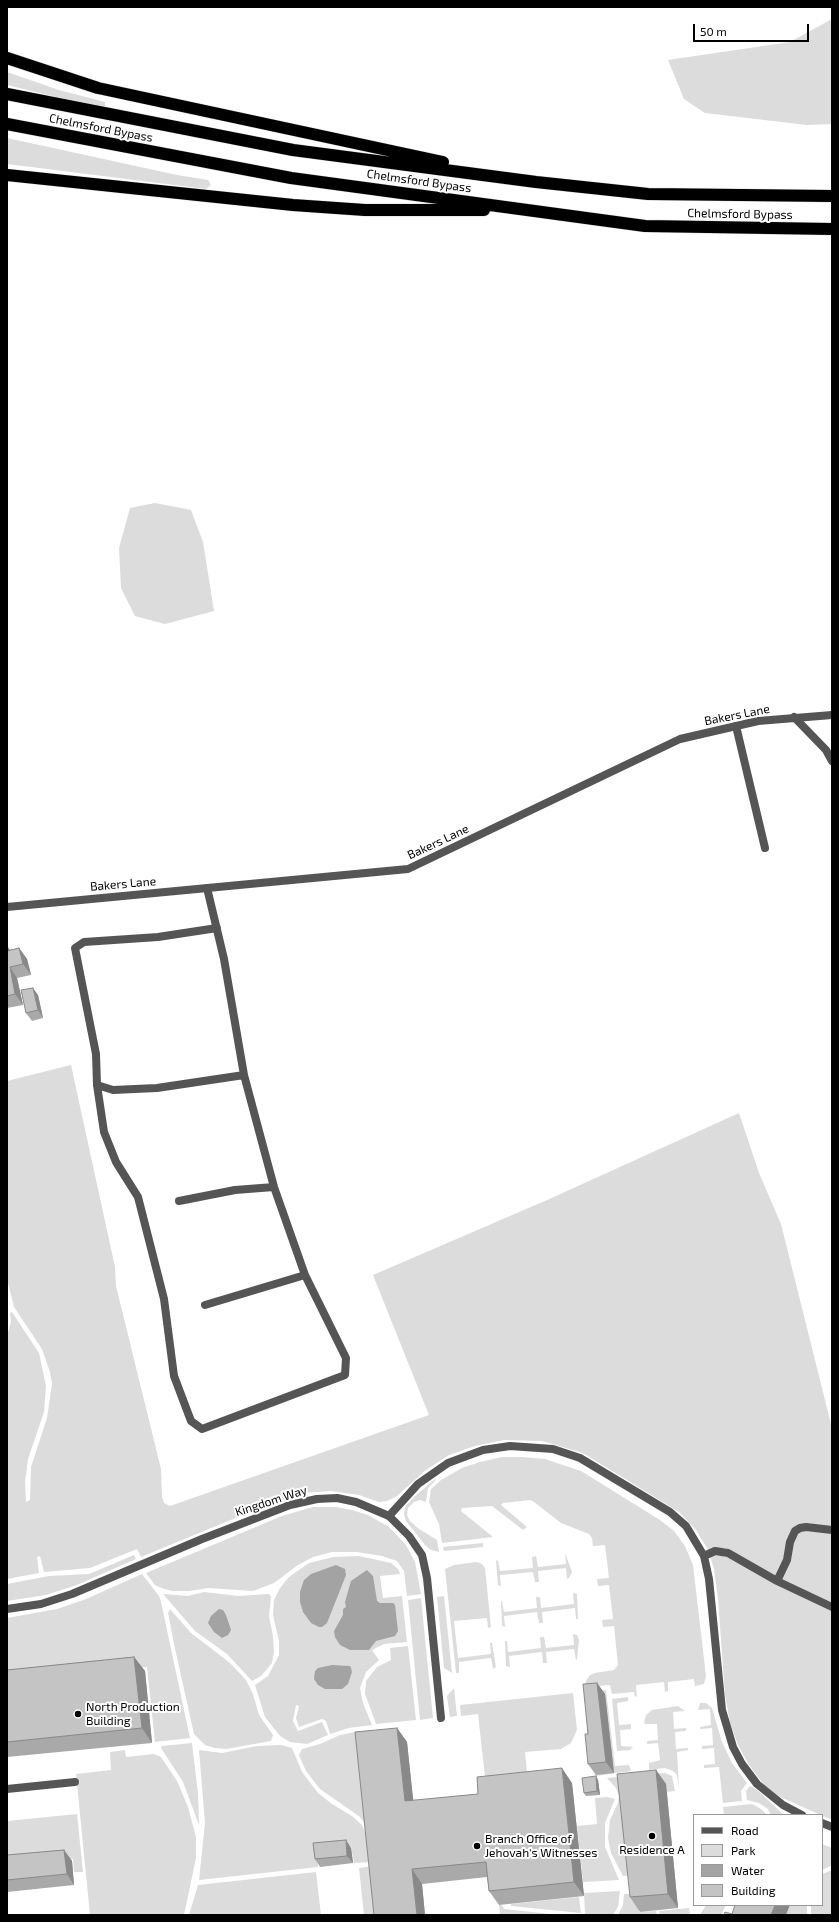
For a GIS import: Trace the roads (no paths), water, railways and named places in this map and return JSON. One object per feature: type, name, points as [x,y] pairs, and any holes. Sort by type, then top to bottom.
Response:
[{"type":"highway","points":[[7,58],[106,90],[275,128],[536,182]]},
{"type":"highway","name":"Chelmsford Bypass","points":[[7,94],[293,150],[536,182],[648,194],[832,196]]},
{"type":"highway","name":"Chelmsford Bypass","points":[[7,124],[291,178],[645,226],[832,230]]},
{"type":"highway","points":[[7,175],[294,205],[365,210],[531,210]]},
{"type":"street","name":"Bakers Lane","points":[[7,907],[408,869],[680,739],[758,721],[832,715]]},
{"type":"street","points":[[794,717],[826,750],[832,761]]},
{"type":"street","points":[[736,726],[765,848]]},
{"type":"street","points":[[207,888],[217,928],[244,1075],[274,1187],[305,1275],[346,1358],[345,1375],[202,1430],[191,1421],[174,1376],[164,1299],[138,1197],[116,1162],[104,1132],[97,1085],[96,1054],[75,948],[84,942],[158,937],[217,928]]},
{"type":"street","points":[[97,1085],[113,1090],[150,1088],[244,1075]]},
{"type":"street","points":[[179,1200],[235,1190],[274,1187]]},
{"type":"street","points":[[205,1305],[305,1275]]},
{"type":"street","points":[[389,1516],[427,1477],[458,1458],[498,1447],[539,1447],[567,1453],[585,1460],[670,1512],[686,1526],[704,1556],[709,1579],[720,1700],[724,1721],[730,1739],[742,1764],[757,1784],[783,1805],[799,1814]]},
{"type":"street","name":"Kingdom Way","points":[[7,1609],[41,1604],[72,1594],[202,1539],[303,1501],[337,1498],[364,1505],[389,1516],[414,1542],[424,1561],[441,1718]]},
{"type":"street","points":[[776,1581],[787,1560],[790,1542],[795,1531],[806,1527],[832,1530]]},
{"type":"street","points":[[704,1556],[715,1551],[721,1551],[776,1581],[832,1607]]},
{"type":"street","points":[[7,1789],[75,1782]]},
{"type":"water","points":[[336,1565],[345,1569],[346,1575],[327,1623],[322,1627],[319,1627],[311,1623],[303,1612],[300,1602],[300,1592],[304,1580],[311,1574]]},
{"type":"water","points":[[367,1570],[373,1576],[377,1601],[380,1603],[393,1603],[395,1605],[398,1631],[395,1636],[376,1641],[369,1650],[350,1650],[340,1645],[335,1637],[334,1631],[343,1615],[343,1609],[346,1607],[345,1602],[351,1581]]},
{"type":"water","points":[[219,1609],[223,1610],[226,1615],[231,1630],[228,1635],[222,1638],[214,1632],[208,1623],[211,1616]]},
{"type":"water","points":[[332,1665],[350,1666],[351,1668],[352,1672],[348,1684],[342,1689],[325,1689],[318,1685],[314,1679],[315,1671],[318,1668]]},
{"type":"place","name":"North Production Building","points":[[78,1714]]},
{"type":"place","name":"Residence A","points":[[652,1836]]},
{"type":"place","name":"Branch Office of Jehovah's Witnesses","points":[[477,1846]]}]
